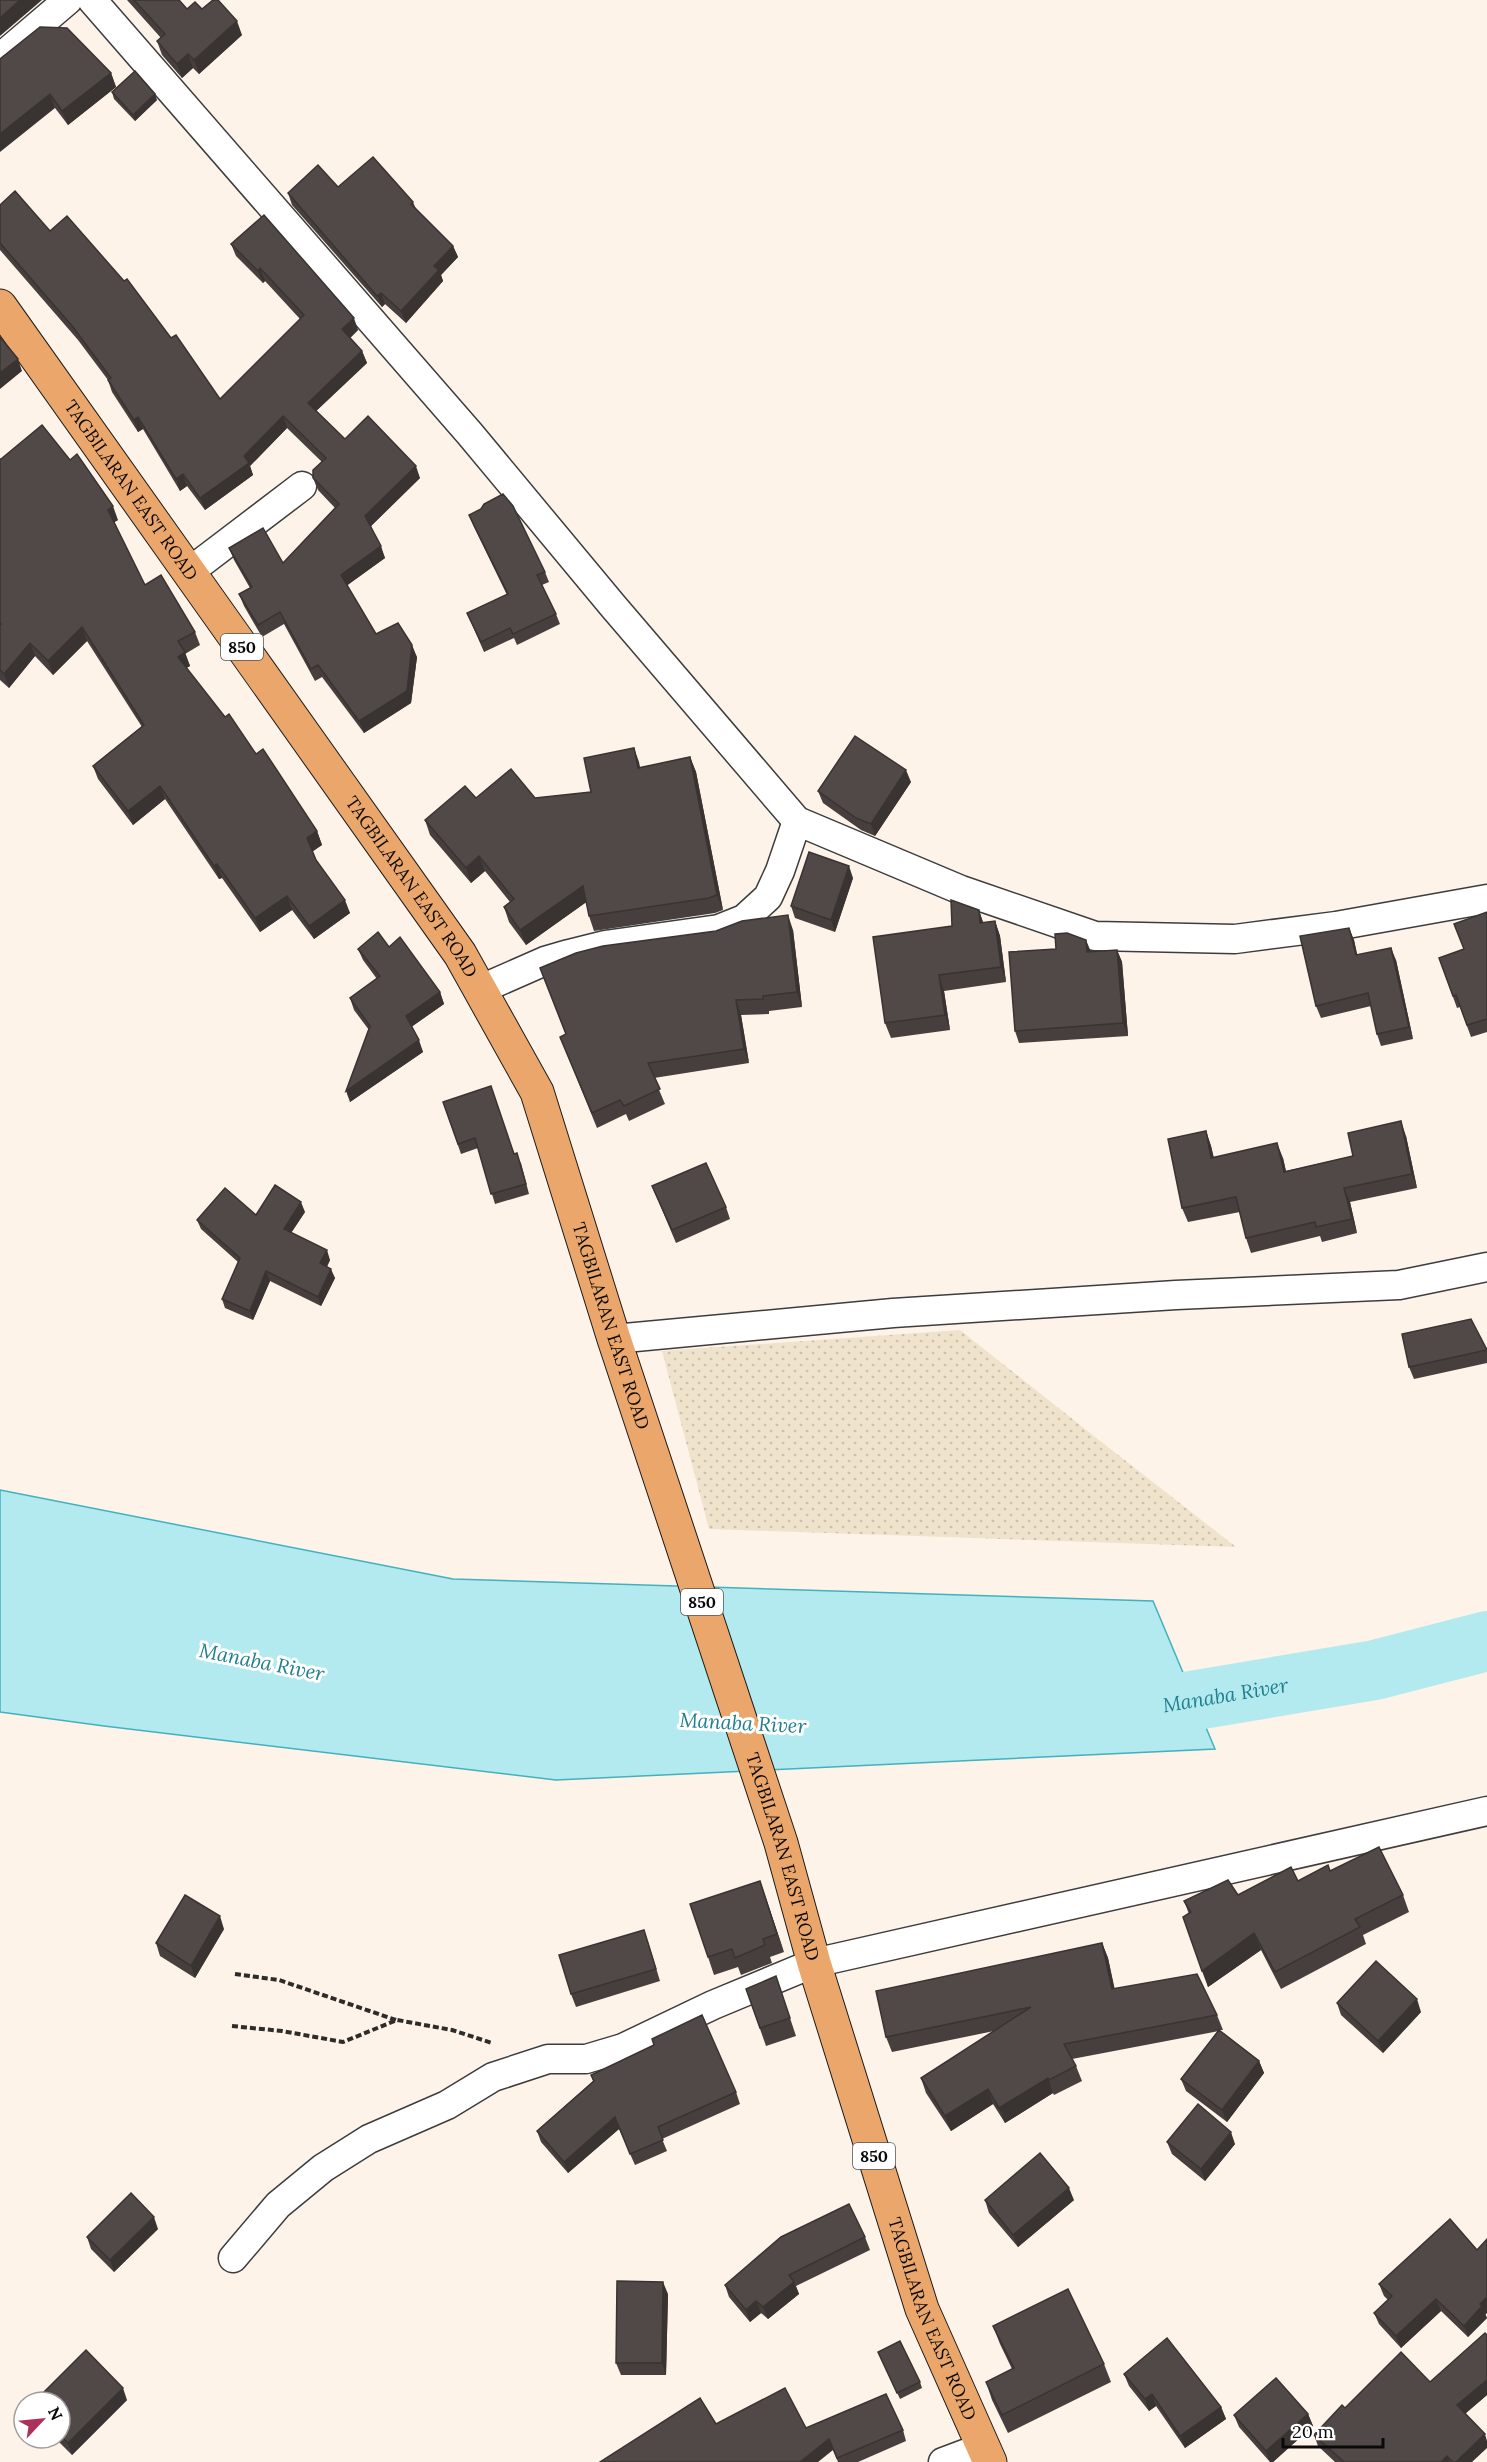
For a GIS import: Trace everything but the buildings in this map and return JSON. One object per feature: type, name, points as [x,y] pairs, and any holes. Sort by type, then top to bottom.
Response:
[{"type":"main road","name":"TAGBILARAN EAST ROAD","points":[[0,306],[460,954],[478,990],[537,1092],[618,1350],[781,1842],[814,1963],[922,2309],[987,2455]]},
{"type":"street","points":[[0,58],[68,0]]},
{"type":"street","points":[[92,0],[454,416],[797,821],[961,890],[1095,936],[1235,939],[1336,926],[1487,899]]},
{"type":"street","points":[[189,572],[302,486]]},
{"type":"street","points":[[478,990],[561,956],[605,945],[719,929],[744,919],[768,897],[780,871],[797,821]]},
{"type":"street","points":[[618,1350],[893,1313],[1176,1295],[1399,1285],[1487,1267]]},
{"type":"street","points":[[233,2258],[278,2205],[324,2169],[369,2139],[447,2105],[493,2077],[548,2059],[586,2059],[623,2048],[713,2005],[814,1963],[1487,1811]]},
{"type":"street","points":[[944,2462],[987,2455]]},
{"type":"path","points":[[235,1974],[279,1980],[397,2020],[452,2030],[494,2043]]},
{"type":"path","points":[[232,2026],[282,2031],[343,2042],[397,2020]]},
{"type":"shaded area","points":[[960,1330],[1236,1547],[709,1529],[662,1351]]},
{"type":"water","points":[[0,1490],[453,1579],[1153,1601],[1215,1749],[556,1780],[0,1712]]},
{"type":"waterway","name":"Manaba River","points":[[1113,1714],[1375,1670],[1487,1641]]}]
